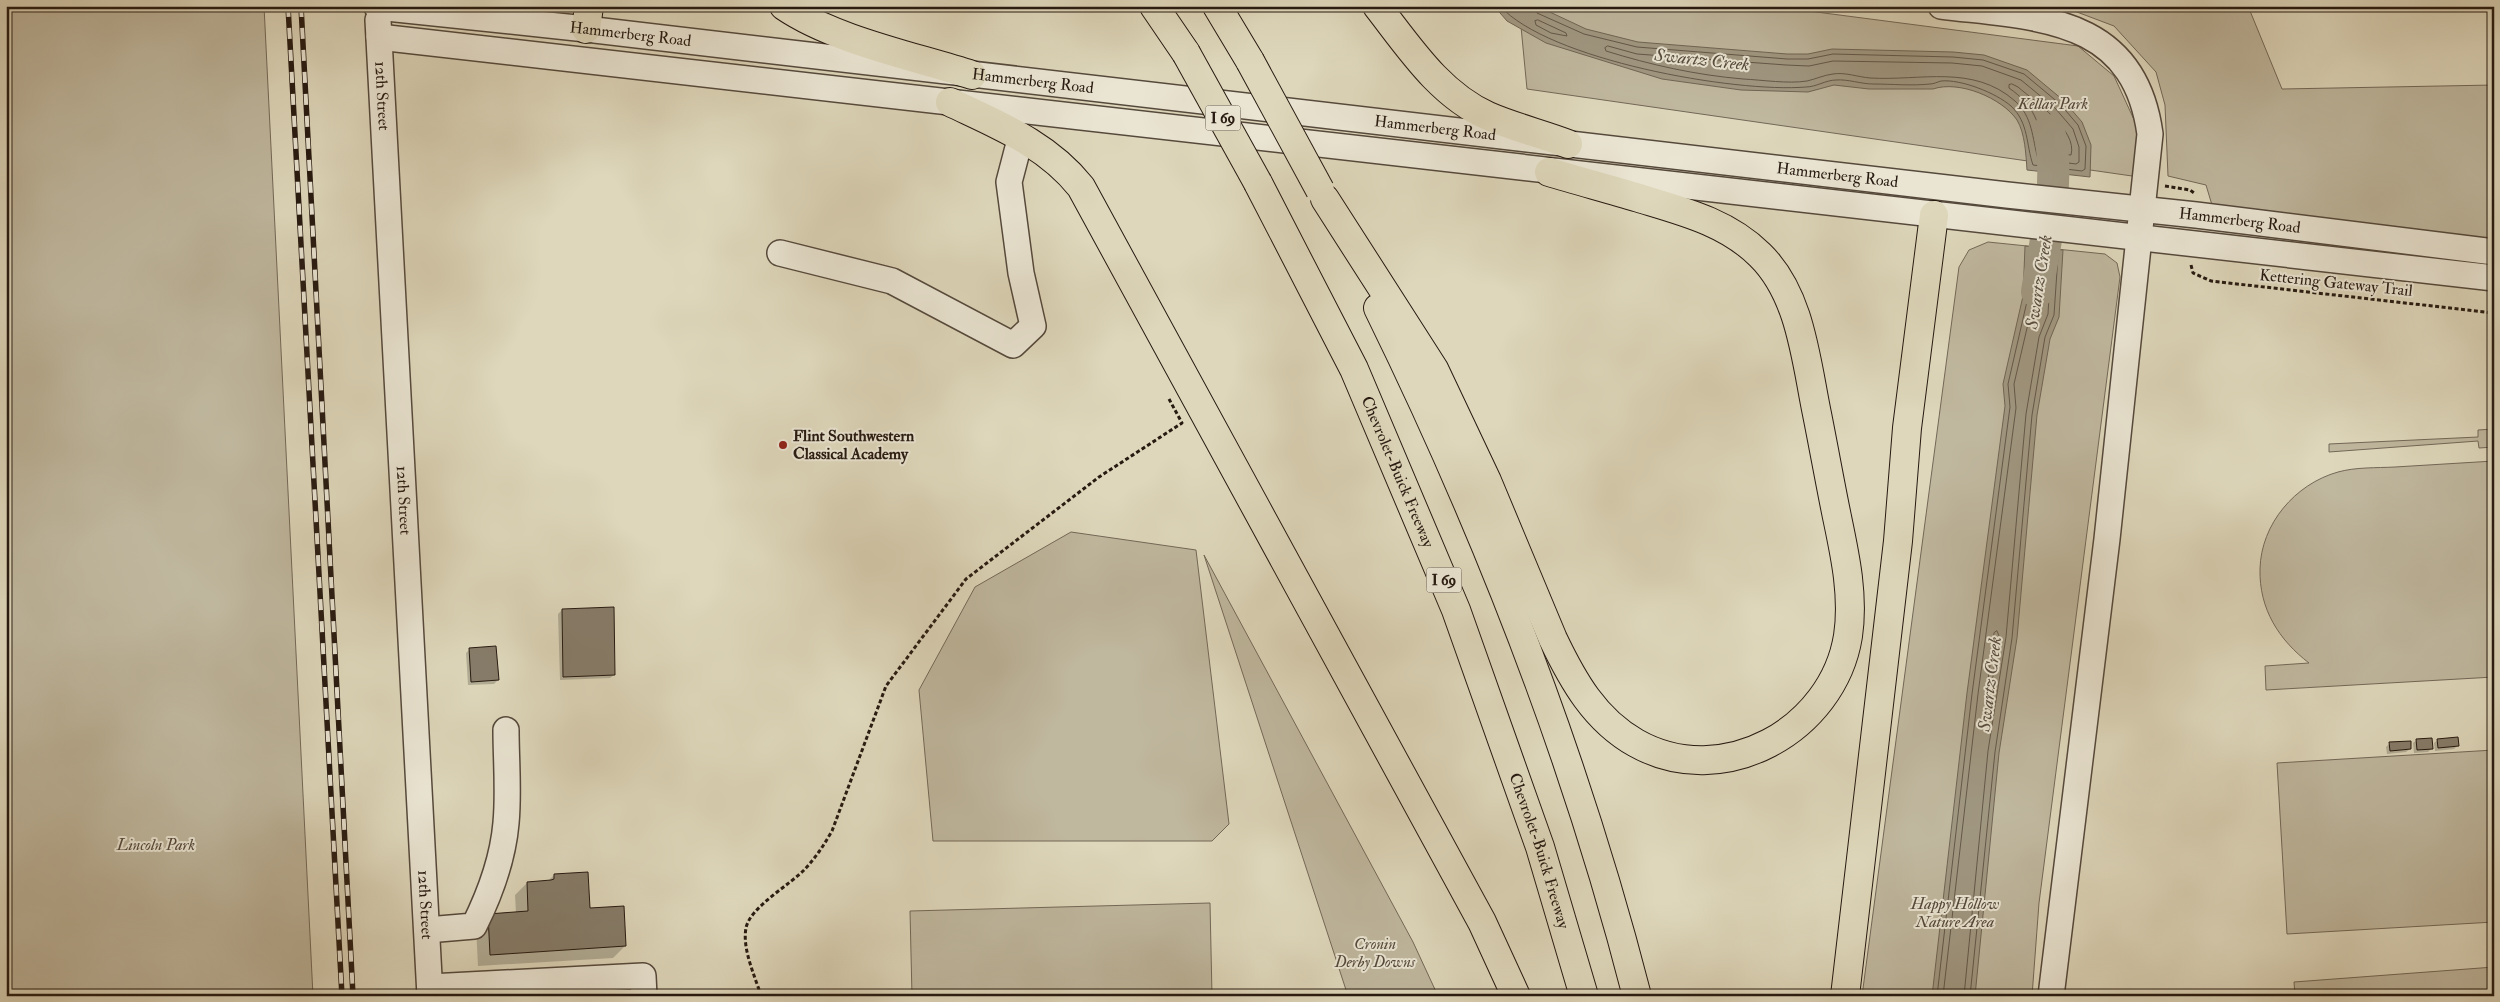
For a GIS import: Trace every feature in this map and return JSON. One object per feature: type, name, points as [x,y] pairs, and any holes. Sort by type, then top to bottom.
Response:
[{"type":"highway","points":[[784,6],[816,24],[840,34],[972,75]]},
{"type":"highway","name":"Chevrolet-Buick Freeway","points":[[1154,6],[1186,53],[1258,184],[1354,369],[1456,610],[1540,848],[1584,996]]},
{"type":"highway","points":[[1217,6],[1250,61],[1323,195],[1444,445],[1490,555],[1550,715],[1605,881],[1637,996]]},
{"type":"highway","points":[[1377,6],[1422,63],[1451,93],[1488,116],[1568,144]]},
{"type":"highway","points":[[950,102],[1021,136],[1055,159],[1068,171],[1092,206],[1482,922],[1516,996]]},
{"type":"highway","points":[[1323,195],[1434,369],[1487,481],[1565,665],[1588,702],[1619,731],[1637,744],[1657,752],[1703,760],[1750,752],[1790,731],[1822,699],[1833,681],[1848,636],[1850,609],[1845,557],[1804,347],[1792,307],[1774,271],[1761,255],[1745,241],[1723,228],[1693,214],[1549,172]]},
{"type":"highway","points":[[1845,996],[1898,541],[1907,428],[1934,215]]},
{"type":"street","points":[[1941,6],[2051,21],[2087,34],[2105,46],[2131,76],[2148,114],[2150,134],[2140,239],[2107,539],[2051,996]]},
{"type":"street","name":"Hammerberg Road","points":[[377,7],[588,18],[972,75],[1909,182],[2007,195],[2085,202],[2494,252]]},
{"type":"street","name":"12th Street","points":[[377,7],[430,991]]},
{"type":"street","points":[[588,18],[594,48],[613,63]]},
{"type":"street","name":"Hammerberg Road","points":[[379,37],[1549,172],[2494,278]]},
{"type":"street","points":[[780,253],[892,281],[1013,345],[1033,326],[1021,273],[1009,182],[1021,136]]},
{"type":"street","points":[[1909,182],[1926,196],[1934,215]]},
{"type":"street","points":[[426,930],[474,926],[482,910],[495,875],[506,823],[506,730]]},
{"type":"street","points":[[430,991],[643,976],[644,996]]},
{"type":"path","points":[[2146,183],[2190,190],[2198,197]]},
{"type":"path","name":"Kettering Gateway Trail","points":[[2192,256],[2193,272],[2211,281],[2494,314]]},
{"type":"path","points":[[761,996],[746,944],[746,927],[754,913],[804,870],[820,851],[832,831],[886,686],[966,580],[1099,477],[1182,423],[1168,398]]},
{"type":"green space","name":"Lincoln Park","points":[[6,6],[264,6],[313,996],[6,996]]},
{"type":"green space","name":"Kellar Park","points":[[1519,6],[1770,6],[2078,46],[2114,76],[2136,124],[2139,163],[2132,176],[1527,89]]},
{"type":"green space","points":[[2061,6],[2248,6],[2282,89],[2494,85],[2494,240],[2212,205],[2206,185],[2168,176],[2165,105],[2156,72],[2114,26]]},
{"type":"green space","name":"Happy Hollow Nature Area","points":[[1988,242],[2105,254],[2117,263],[2120,277],[2039,903],[2032,996],[1862,996],[1959,267],[1969,250]]},
{"type":"green space","points":[[2494,429],[2494,447],[2479,448],[2478,441],[2329,452],[2329,444],[2478,437],[2478,430]]},
{"type":"green space","points":[[2494,461],[2494,677],[2266,690],[2265,666],[2309,663],[2280,634],[2267,610],[2263,597],[2260,569],[2262,552],[2274,522],[2283,508],[2308,486],[2322,478],[2345,470]]},
{"type":"green space","points":[[1071,532],[1196,550],[1229,824],[1212,841],[933,841],[919,690],[975,587]]},
{"type":"green space","name":"Cronin Derby Downs","points":[[1204,555],[1413,942],[1438,996],[1348,996]]},
{"type":"green space","points":[[2494,750],[2494,922],[2287,934],[2277,763]]},
{"type":"green space","points":[[1210,903],[1212,996],[912,996],[910,911]]},
{"type":"green space","points":[[2494,967],[2494,996],[2295,996],[2294,982]]},
{"type":"water","points":[[1494,6],[1537,6],[1586,29],[1638,42],[1787,54],[1808,54],[1832,49],[1953,52],[1984,55],[2027,70],[2063,100],[2082,122],[2091,145],[2090,177],[2027,170],[2026,151],[2017,120],[2010,112],[1991,98],[1967,89],[1943,87],[1933,89],[1869,89],[1834,85],[1808,92],[1741,90],[1662,79],[1546,43],[1507,21]]},
{"type":"water","points":[[2025,246],[2063,250],[2059,317],[2050,339],[2037,415],[2017,638],[1999,753],[1975,996],[1932,996],[1967,693],[2005,406],[2003,384],[2023,296]]},
{"type":"building","points":[[614,607],[615,675],[563,677],[562,609]]},
{"type":"building","points":[[496,646],[499,680],[471,682],[469,648]]},
{"type":"building","points":[[2458,737],[2459,746],[2438,748],[2437,739]]},
{"type":"building","points":[[2432,738],[2433,749],[2417,750],[2416,739]]},
{"type":"building","points":[[2411,741],[2411,749],[2390,751],[2389,742]]},
{"type":"building","points":[[588,872],[590,908],[624,906],[626,946],[490,955],[488,914],[528,911],[527,882],[551,880],[554,879],[554,874]]},
{"type":"waterway","name":"Swartz Creek","points":[[2037,292],[2053,191],[2052,150],[2049,130]]},
{"type":"railway","points":[[288,6],[342,996]]},
{"type":"railway","points":[[301,6],[353,996]]},
{"type":"place","name":"Flint Southwestern Classical Academy","points":[[783,445]]}]
